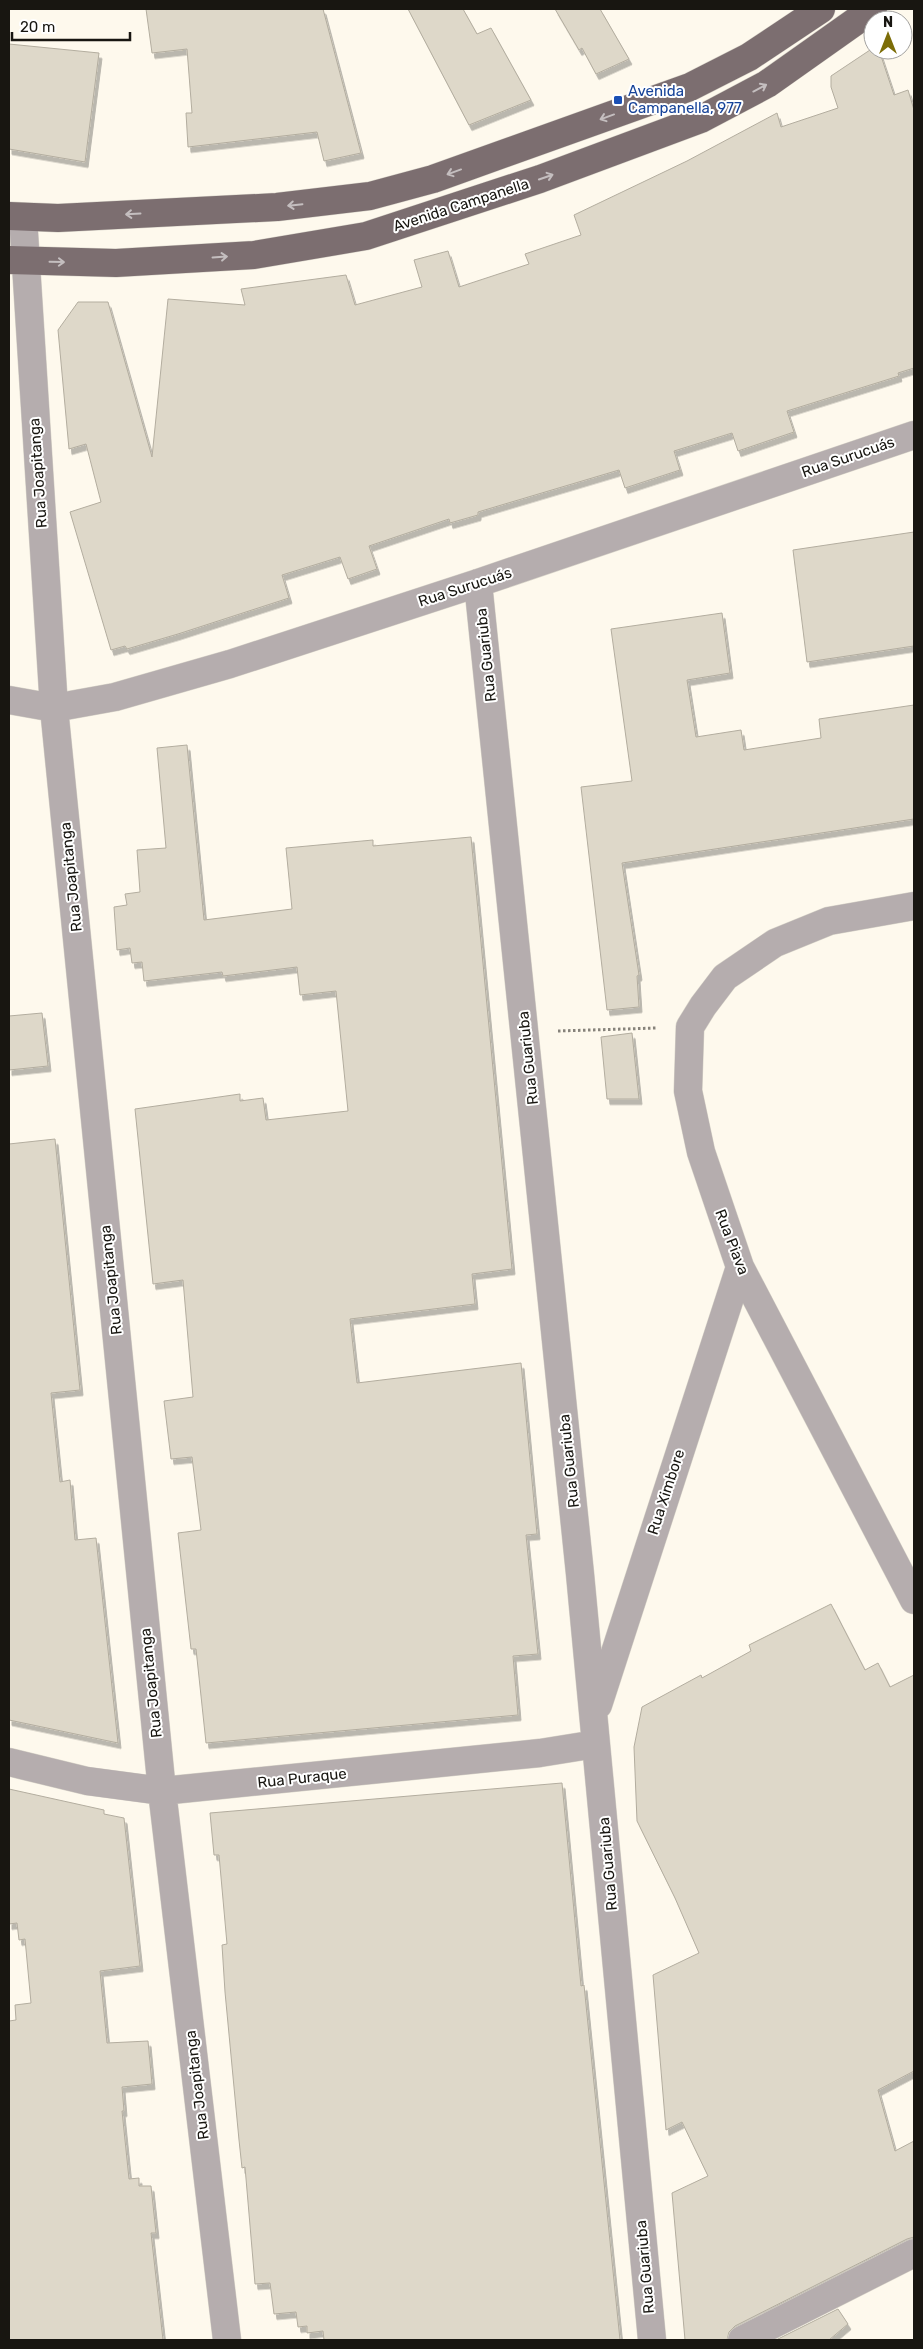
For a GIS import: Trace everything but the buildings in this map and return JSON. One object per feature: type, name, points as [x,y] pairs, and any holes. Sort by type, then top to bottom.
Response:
[{"type":"main road","points":[[16,217],[58,218],[277,207],[370,196],[432,180],[690,87],[749,57],[821,9]]},
{"type":"main road","name":"Avenida Campanella","points":[[17,260],[116,263],[254,255],[366,236],[540,179],[701,119],[767,84],[873,9]]},
{"type":"street","name":"Rua Joapitanga","points":[[16,217],[17,260],[54,708],[162,1790],[227,2340]]},
{"type":"street","name":"Rua Surucuás","points":[[9,700],[54,708],[115,697],[230,664],[914,435]]},
{"type":"street","name":"Rua Guariuba","points":[[478,582],[594,1717],[652,2340]]},
{"type":"street","name":"Rua Piava","points":[[914,906],[830,921],[775,943],[725,976],[690,1028],[688,1091],[700,1152],[740,1267],[914,1600]]},
{"type":"street","name":"Rua Ximbore","points":[[594,1717],[740,1267]]},
{"type":"street","name":"Rua Puraque","points":[[9,1762],[87,1781],[162,1790],[540,1753],[596,1744]]},
{"type":"street","points":[[742,2340],[914,2253]]},
{"type":"path","points":[[525,1031],[690,1028]]},
{"type":"place","name":"Avenida Campanella, 977","points":[[618,100]]}]
